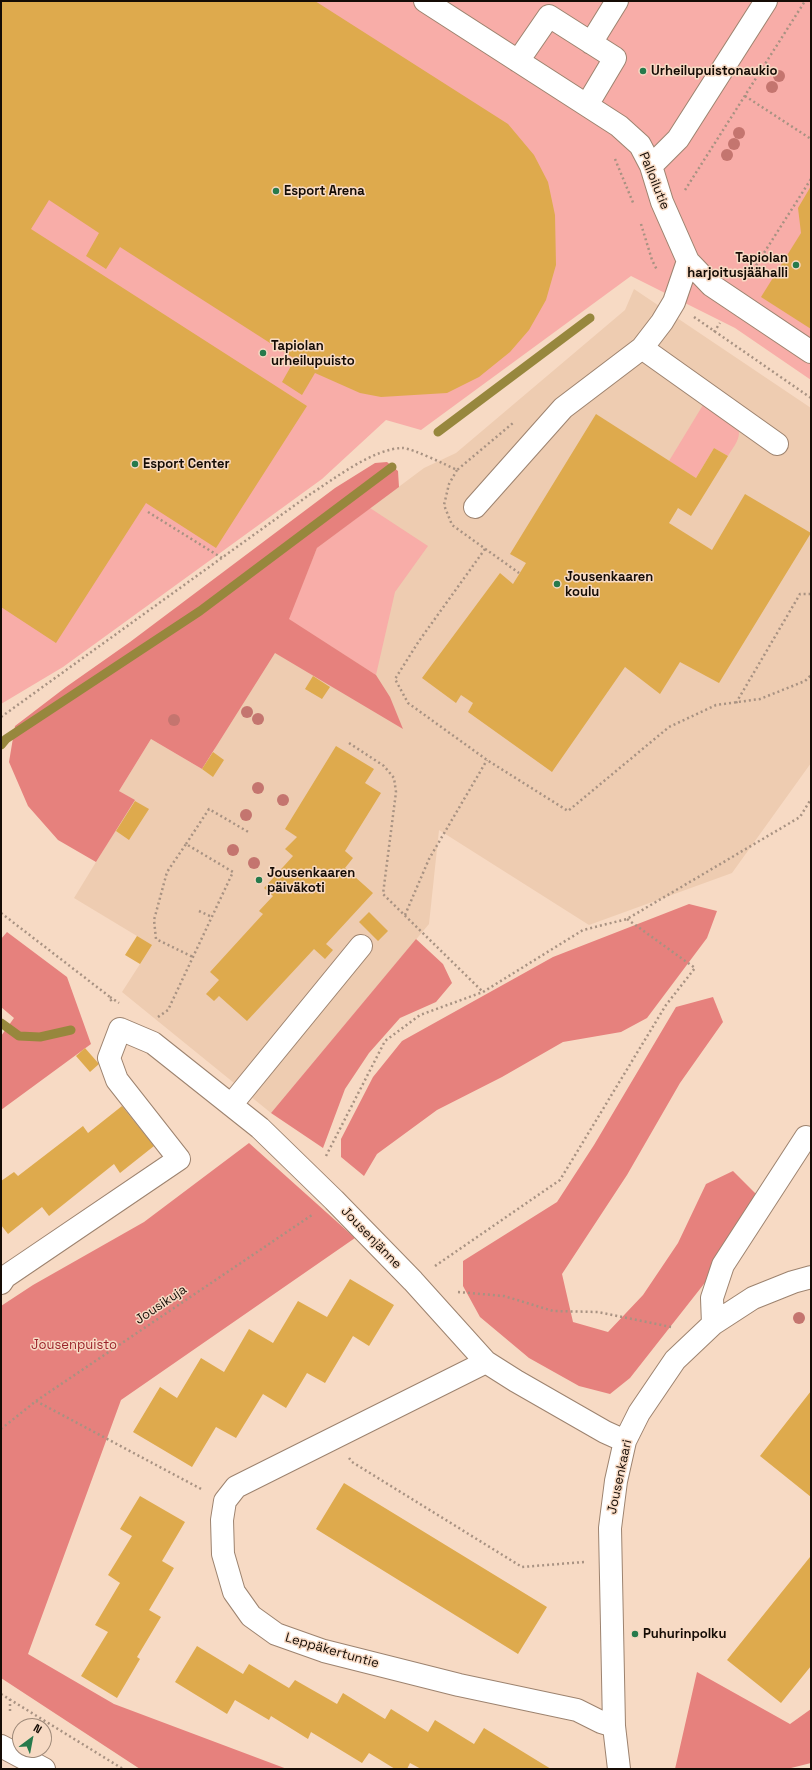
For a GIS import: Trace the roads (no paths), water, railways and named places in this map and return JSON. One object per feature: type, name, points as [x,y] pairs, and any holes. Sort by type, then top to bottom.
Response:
[{"type":"street","name":"Palloilutie","points":[[425,1],[619,126],[640,145],[651,166],[662,202],[688,261],[711,285],[733,302],[811,352]]},
{"type":"street","points":[[591,43],[617,1]]},
{"type":"street","points":[[651,166],[678,139],[766,1]]},
{"type":"street","points":[[518,61],[549,16],[615,58],[587,105]]},
{"type":"street","points":[[475,507],[563,408],[642,348],[662,322],[674,302],[688,261]]},
{"type":"street","points":[[642,348],[777,444]]},
{"type":"street","points":[[231,1105],[361,946]]},
{"type":"street","name":"Jousenjänne","points":[[1,1283],[5,1277],[179,1159],[117,1080],[109,1058],[120,1029],[153,1043],[260,1128],[310,1176],[413,1281],[486,1362],[516,1381],[606,1432],[626,1441]]},
{"type":"street","points":[[713,1324],[712,1298],[723,1265],[806,1137]]},
{"type":"street","name":"Jousenkaari","points":[[619,1769],[614,1726],[610,1528],[616,1481],[626,1441],[642,1408],[676,1360],[713,1324],[753,1298],[793,1282],[811,1277]]},
{"type":"street","name":"Leppäkertuntie","points":[[486,1362],[236,1487],[225,1501],[222,1520],[223,1554],[234,1592],[251,1616],[276,1634],[324,1651],[459,1685],[577,1710],[601,1722],[614,1726]]},
{"type":"street","points":[[1,1746],[44,1769]]},
{"type":"waterway","points":[[438,432],[590,318]]},
{"type":"waterway","points":[[1,745],[6,739],[200,611],[392,467]]},
{"type":"waterway","points":[[1,1023],[19,1036],[40,1037],[71,1030]]},
{"type":"place","name":"Urheilupuistonaukio","points":[[643,71]]},
{"type":"place","name":"Esport Arena","points":[[276,191]]},
{"type":"place","name":"Tapiolan harjoitusjäähalli","points":[[796,265]]},
{"type":"place","name":"Tapiolan urheilupuisto","points":[[263,353]]},
{"type":"place","name":"Esport Center","points":[[135,464]]},
{"type":"place","name":"Jousenkaaren koulu","points":[[557,584]]},
{"type":"place","name":"Jousenkaaren päiväkoti","points":[[259,880]]},
{"type":"place","name":"Puhurinpolku","points":[[635,1634]]},
{"type":"park label","name":"Jousenpuisto","points":[[74,1345]]}]
